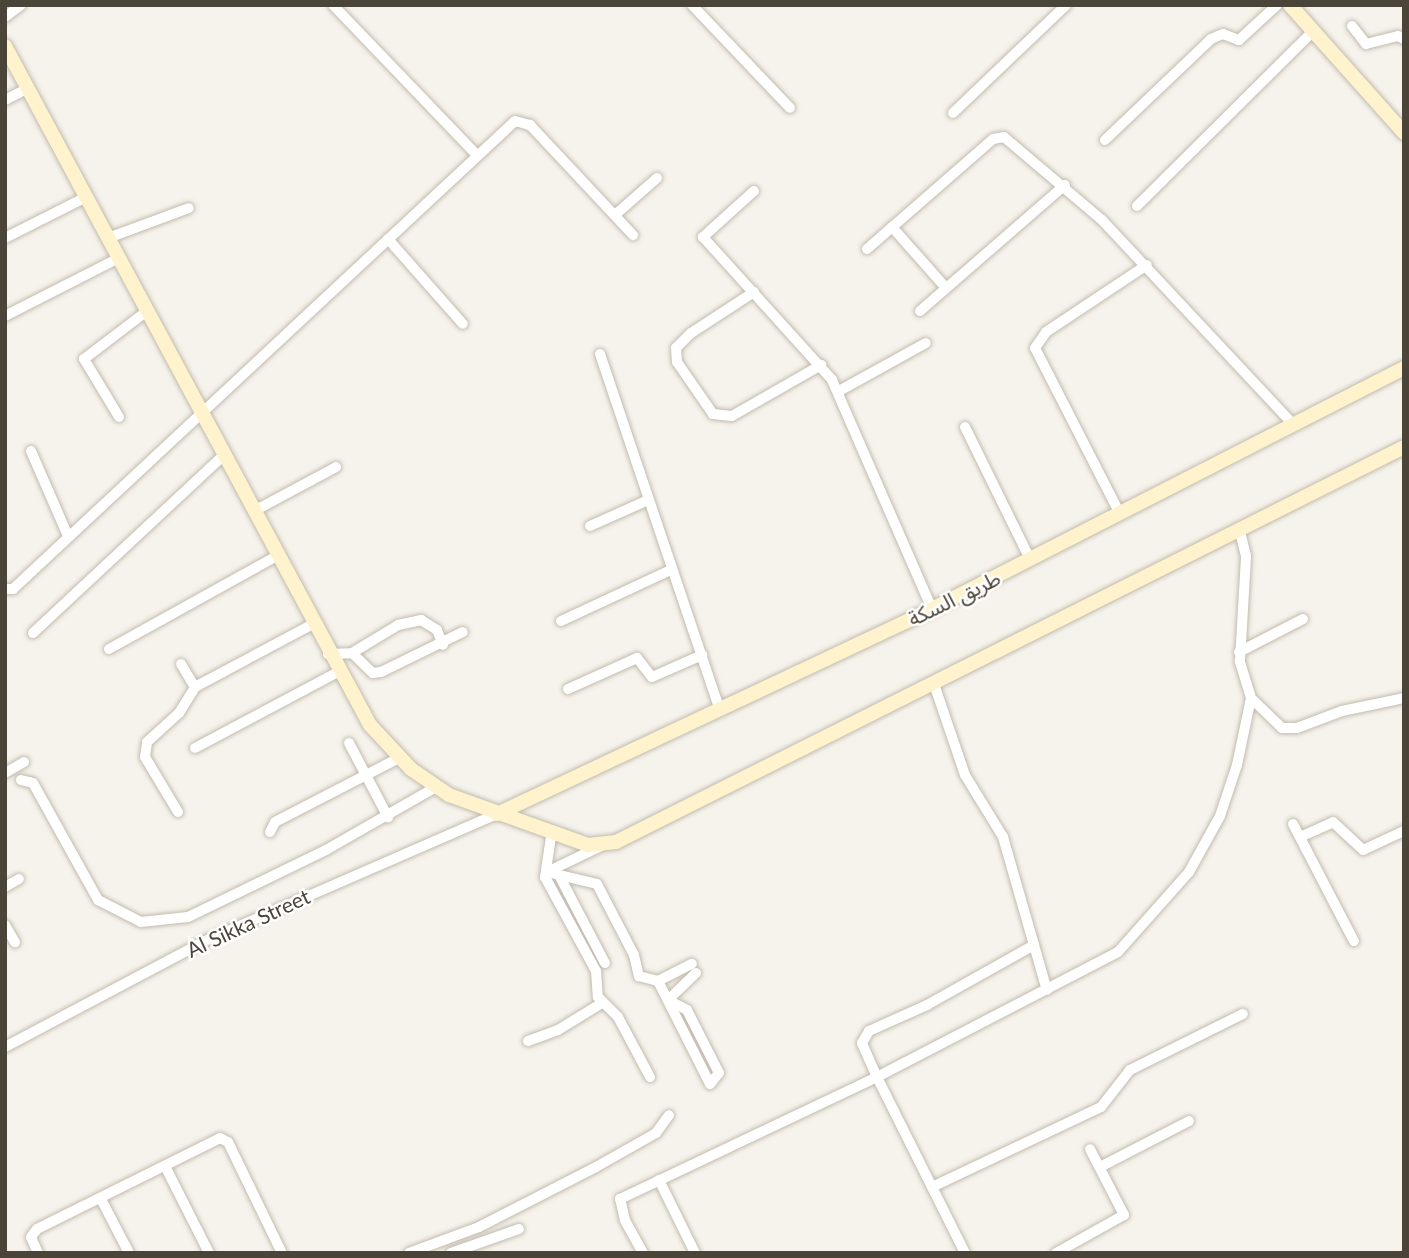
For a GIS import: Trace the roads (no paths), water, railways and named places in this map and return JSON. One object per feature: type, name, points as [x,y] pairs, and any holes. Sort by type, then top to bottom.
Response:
[{"type":"main road","points":[[1290,5],[1404,133]]},
{"type":"main road","points":[[5,46],[201,410],[338,673],[370,725],[399,758],[436,787],[497,814],[600,846],[934,684],[1404,447]]},
{"type":"main road","name":"طريق السكة","points":[[497,814],[719,707],[932,609],[1404,368]]},
{"type":"street","points":[[5,17],[21,5]]},
{"type":"street","points":[[333,5],[477,155]]},
{"type":"street","points":[[692,5],[790,108]]},
{"type":"street","points":[[953,113],[1066,5]]},
{"type":"street","points":[[1105,140],[1210,39],[1223,34],[1239,40],[1277,5]]},
{"type":"street","points":[[1352,26],[1366,44],[1395,36],[1404,39]]},
{"type":"street","points":[[1136,206],[1314,30]]},
{"type":"street","points":[[5,100],[27,89]]},
{"type":"street","points":[[5,589],[13,589],[201,410],[508,127],[523,120],[634,235]]},
{"type":"street","points":[[867,249],[997,137],[1008,139],[1065,186],[1147,265],[1294,425]]},
{"type":"street","points":[[615,215],[657,178]]},
{"type":"street","points":[[920,310],[1065,186]]},
{"type":"street","points":[[754,191],[703,237],[821,365],[839,391],[932,609]]},
{"type":"street","points":[[5,238],[86,197]]},
{"type":"street","points":[[108,238],[189,208]]},
{"type":"street","points":[[892,227],[946,288]]},
{"type":"street","points":[[388,239],[463,324]]},
{"type":"street","points":[[5,316],[119,258]]},
{"type":"street","points":[[1119,512],[1035,348],[1065,319],[1147,265]]},
{"type":"street","points":[[754,292],[691,333],[676,348],[677,362],[713,414],[732,416],[821,365]]},
{"type":"street","points":[[119,417],[84,359],[147,311]]},
{"type":"street","points":[[839,391],[926,342]]},
{"type":"street","points":[[600,354],[636,451],[648,500],[719,707]]},
{"type":"street","points":[[965,427],[1030,559]]},
{"type":"street","points":[[31,451],[68,536]]},
{"type":"street","points":[[33,633],[224,455]]},
{"type":"street","points":[[254,510],[336,467]]},
{"type":"street","points":[[590,526],[648,500]]},
{"type":"street","points":[[643,1253],[625,1220],[620,1199],[877,1077],[1118,953],[1189,872],[1220,816],[1237,765],[1251,698],[1240,652],[1246,578],[1240,532]]},
{"type":"street","points":[[110,649],[277,556]]},
{"type":"street","points":[[561,621],[671,569]]},
{"type":"street","points":[[1240,652],[1303,619]]},
{"type":"street","points":[[328,654],[352,653],[398,625],[421,620],[437,630],[443,645]]},
{"type":"street","points":[[178,812],[144,751],[195,687],[313,624]]},
{"type":"street","points":[[352,653],[373,673],[443,645],[463,632]]},
{"type":"street","points":[[568,689],[637,658],[652,677],[702,655]]},
{"type":"street","points":[[181,664],[195,687]]},
{"type":"street","points":[[195,748],[338,673]]},
{"type":"street","points":[[934,684],[965,775],[1003,837],[1047,990]]},
{"type":"street","points":[[1251,698],[1273,724],[1297,728],[1342,712],[1404,698]]},
{"type":"street","points":[[349,743],[388,817]]},
{"type":"street","points":[[270,832],[275,822],[399,758]]},
{"type":"street","points":[[5,773],[23,762]]},
{"type":"street","points":[[21,780],[33,783],[98,900],[141,922],[188,917],[388,817],[436,787]]},
{"type":"street","name":"Al Sikka Street","points":[[5,1047],[205,941],[497,814]]},
{"type":"street","points":[[1300,837],[1333,822],[1363,850],[1404,831]]},
{"type":"street","points":[[1293,824],[1354,941]]},
{"type":"street","points":[[552,830],[547,872],[596,971],[603,1003],[618,1017],[650,1077]]},
{"type":"street","points":[[547,872],[600,846]]},
{"type":"street","points":[[547,872],[597,884],[634,955],[639,976],[658,981],[694,969],[668,1000]]},
{"type":"street","points":[[560,877],[605,963]]},
{"type":"street","points":[[5,887],[19,879]]},
{"type":"street","points":[[5,925],[15,943]]},
{"type":"street","points":[[965,1253],[862,1043],[869,1031],[927,1005],[1034,945]]},
{"type":"street","points":[[658,981],[710,1084],[719,1073],[710,1054],[687,1010],[668,1000]]},
{"type":"street","points":[[528,1041],[558,1030],[603,1003]]},
{"type":"street","points":[[932,1187],[1101,1107],[1130,1070],[1243,1014]]},
{"type":"street","points":[[694,1056],[710,1054]]},
{"type":"street","points":[[409,1253],[467,1232],[641,1142],[665,1124],[669,1115]]},
{"type":"street","points":[[1100,1167],[1189,1121]]},
{"type":"street","points":[[38,1253],[31,1237],[37,1229],[225,1139],[282,1253]]},
{"type":"street","points":[[1056,1253],[1123,1218],[1090,1149]]},
{"type":"street","points":[[165,1166],[209,1253]]},
{"type":"street","points":[[659,1180],[695,1253]]},
{"type":"street","points":[[101,1199],[129,1253]]},
{"type":"street","points":[[451,1253],[519,1229]]},
{"type":"street","points":[[467,1232],[473,1244]]}]
